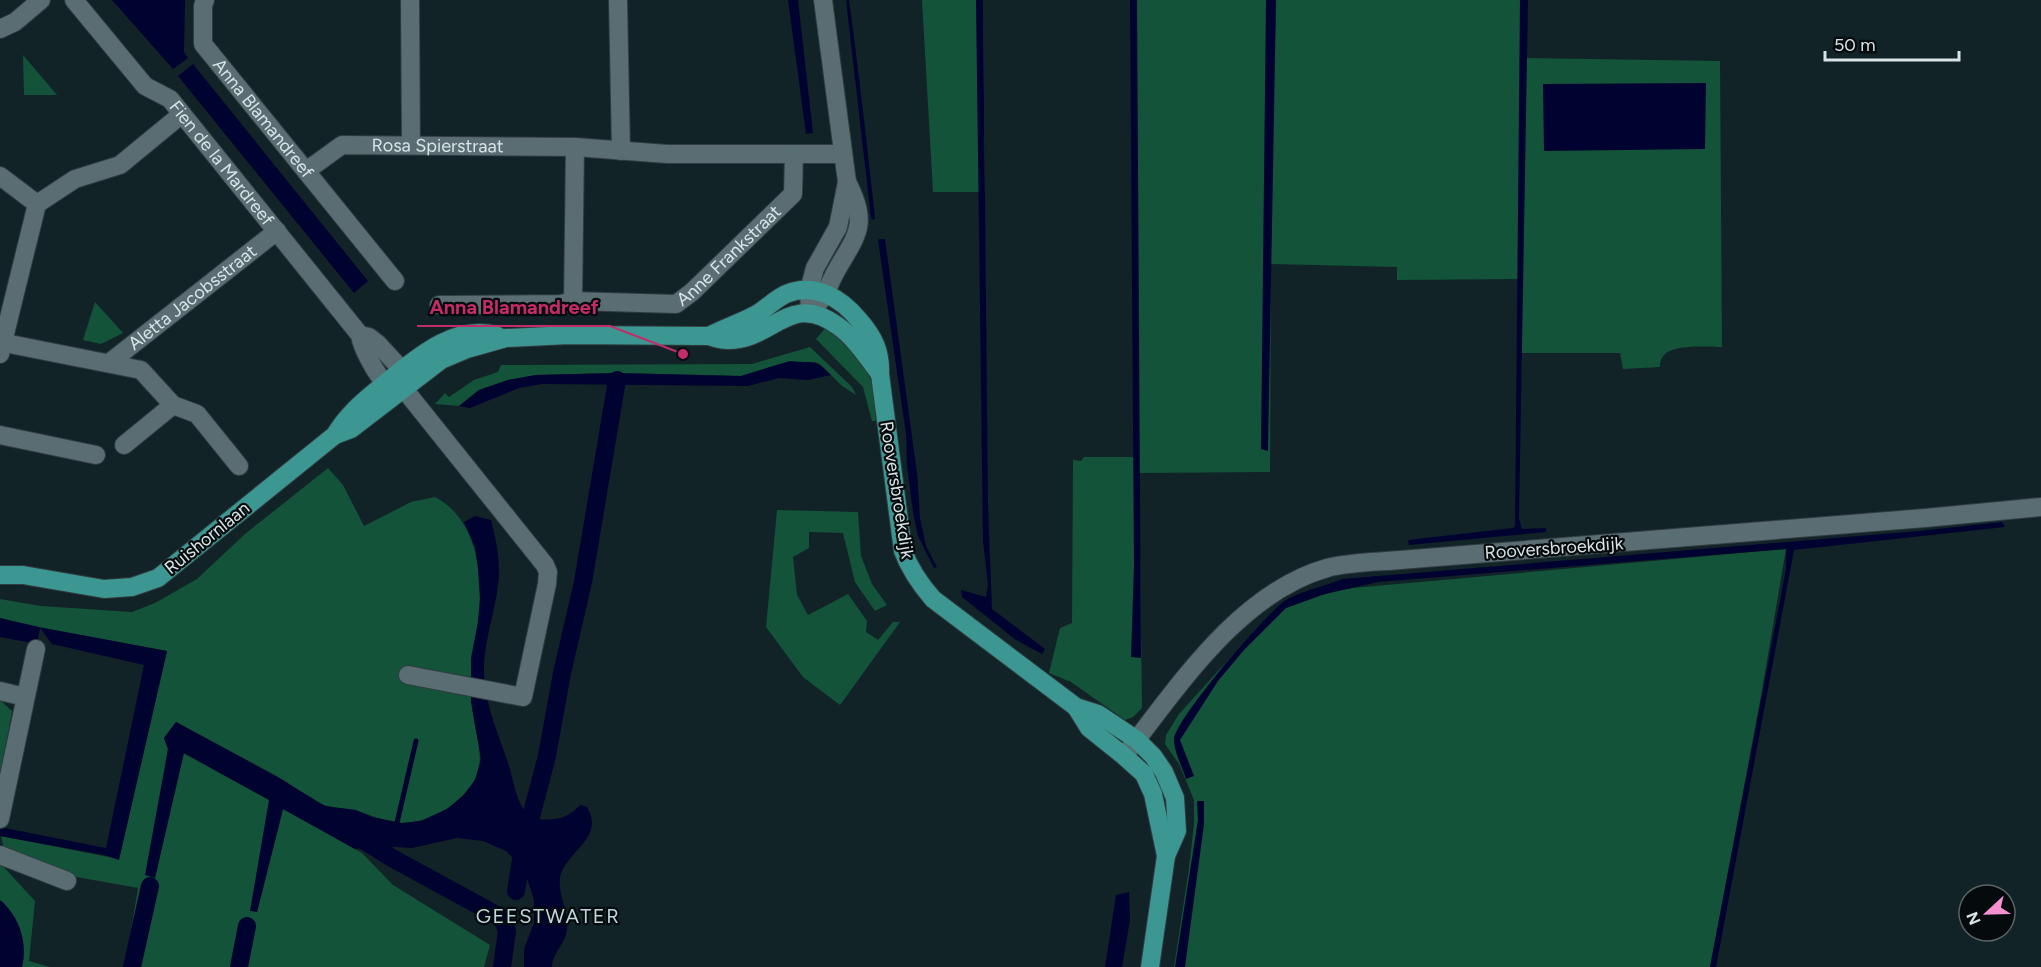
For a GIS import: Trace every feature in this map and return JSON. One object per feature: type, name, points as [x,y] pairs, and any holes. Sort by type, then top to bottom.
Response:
[{"type":"main road","name":"Ruishornlaan","points":[[709,336],[755,314],[785,295],[809,290],[827,293]]},
{"type":"main road","name":"Rooversbroekdijk","points":[[827,293],[850,309],[872,335],[880,353],[880,374],[903,551],[909,567],[933,599],[1076,707],[1098,714],[1137,740]]},
{"type":"main road","name":"Ruishornlaan","points":[[0,575],[23,575],[104,589],[132,587],[158,578],[335,435],[351,429],[441,360],[455,353],[506,338],[569,335],[709,336],[726,340],[755,334],[795,314],[810,312]]},
{"type":"main road","points":[[810,312],[827,319],[845,332],[880,374]]},
{"type":"main road","name":"Ruishornlaan","points":[[335,435],[345,419],[401,369],[430,349],[456,338],[489,333],[506,338]]},
{"type":"main road","name":"Ruishornlaan","points":[[0,562],[23,575]]},
{"type":"main road","name":"Rooversbroekdijk","points":[[1076,707],[1089,728],[1124,756]]},
{"type":"main road","points":[[1137,740],[1153,756],[1164,772],[1175,798],[1177,831],[1166,856],[1150,967]]},
{"type":"main road","points":[[1124,756],[1144,774],[1150,784],[1158,811],[1166,856]]},
{"type":"street","points":[[0,29],[15,22],[40,0]]},
{"type":"street","name":"Fien de la Mardreef","points":[[74,0],[145,86],[170,99],[360,335],[360,343],[386,383]]},
{"type":"street","name":"Anna Blamandreef","points":[[205,0],[203,44],[395,281]]},
{"type":"street","points":[[410,0],[411,145]]},
{"type":"street","points":[[618,0],[621,151]]},
{"type":"street","points":[[810,312],[809,290],[815,268],[838,227],[847,182],[823,0]]},
{"type":"street","points":[[1,346],[37,204],[75,179],[120,165],[182,114]]},
{"type":"street","name":"Rosa Spierstraat","points":[[306,171],[342,146],[575,147],[667,154],[843,154]]},
{"type":"street","points":[[573,301],[575,147]]},
{"type":"street","name":"Anne Frankstraat","points":[[439,305],[561,304],[573,301],[676,304],[692,292],[793,194],[794,154]]},
{"type":"street","points":[[0,176],[37,204]]},
{"type":"street","points":[[810,312],[827,293],[858,230],[855,197],[847,182]]},
{"type":"street","name":"Aletta Jacobsstraat","points":[[109,363],[277,231]]},
{"type":"street","points":[[833,256],[842,237]]},
{"type":"street","name":"Fien de la Mardreef","points":[[360,335],[369,337],[378,344],[401,369]]},
{"type":"street","name":"Aletta Jacobsstraat","points":[[1,346],[141,370],[173,405],[197,414],[239,466]]},
{"type":"street","points":[[401,369],[404,389],[545,565],[548,572],[548,584],[523,697],[408,675]]},
{"type":"street","points":[[386,383],[404,389]]},
{"type":"street","points":[[123,445],[173,405]]},
{"type":"street","points":[[0,435],[96,455]]},
{"type":"street","name":"Rooversbroekdijk","points":[[1124,756],[1210,648],[1262,601],[1292,582],[1328,568],[1400,560],[2041,507]]},
{"type":"street","points":[[0,819],[36,649]]},
{"type":"street","points":[[0,691],[25,697]]},
{"type":"street","points":[[0,855],[67,881]]},
{"type":"green space","points":[[922,0],[983,0],[985,192],[933,192]]},
{"type":"green space","points":[[1135,0],[1273,0],[1273,116],[1276,0],[1521,0],[1526,58],[1720,61],[1722,347],[1680,348],[1666,353],[1661,360],[1660,367],[1623,369],[1620,353],[1522,353],[1522,279],[1397,280],[1397,267],[1271,264],[1270,472],[1139,473],[1142,708],[1133,717],[1125,720],[1071,682],[1049,673],[1060,628],[1072,623],[1073,460],[1081,461],[1084,457],[1138,457]]},
{"type":"green space","points":[[23,55],[57,95],[24,95]]},
{"type":"green space","points":[[95,302],[123,333],[101,344],[83,340]]},
{"type":"green space","points":[[826,327],[849,344],[866,369],[873,387],[876,421],[872,421],[863,387],[816,339]]},
{"type":"green space","points":[[810,347],[852,387],[856,395],[842,386],[820,364],[790,361],[741,376],[616,373],[536,375],[508,380],[479,390],[459,406],[435,404],[445,393],[449,397],[474,380],[498,372],[501,365],[752,364]]},
{"type":"green space","points":[[328,468],[343,485],[364,526],[411,502],[435,497],[461,520],[469,534],[475,551],[480,586],[480,604],[471,675],[472,709],[480,757],[476,776],[463,795],[441,812],[415,822],[402,823],[321,804],[280,778],[176,722],[164,738],[168,749],[155,878],[183,753],[269,800],[257,912],[283,809],[362,853],[393,885],[490,945],[484,967],[125,967],[138,888],[71,876],[5,853],[1,836],[119,859],[167,651],[28,626],[0,618],[0,599],[41,606],[132,612],[155,603],[197,579],[245,534]]},
{"type":"green space","points":[[777,510],[858,512],[861,556],[872,584],[887,605],[875,611],[855,582],[843,533],[809,532],[809,548],[793,557],[797,595],[808,615],[848,594],[867,621],[866,632],[878,640],[893,622],[900,622],[840,705],[803,677],[766,627]]},
{"type":"green space","points":[[1786,549],[1710,967],[1174,967],[1189,868],[1194,800],[1179,764],[1165,744],[1166,735],[1179,714],[1259,626],[1286,608],[1334,591],[1353,588]]},
{"type":"green space","points":[[0,700],[12,711],[0,778]]},
{"type":"green space","points":[[0,863],[35,901],[29,961],[50,967],[22,967],[24,949],[20,930],[12,914],[0,900]]},
{"type":"water","points":[[112,0],[185,0],[184,52],[188,58],[173,69]]},
{"type":"water","points":[[788,0],[798,0],[813,133],[806,134]]},
{"type":"water","points":[[846,0],[849,0],[860,82],[875,218],[873,220],[871,218]]},
{"type":"water","points":[[976,0],[983,0],[988,506],[992,609],[1045,649],[1042,654],[1016,640],[962,597],[961,590],[986,597],[988,585],[983,541]]},
{"type":"water","points":[[1130,0],[1137,0],[1141,658],[1131,657],[1134,565]]},
{"type":"water","points":[[1266,0],[1276,0],[1268,451],[1261,449]]},
{"type":"water","points":[[1520,0],[1528,0],[1519,519],[1522,529],[1546,528],[1546,532],[1409,545],[1408,540],[1515,526]]},
{"type":"water","points":[[193,64],[368,281],[354,293],[178,76]]},
{"type":"water","points":[[1706,83],[1705,149],[1544,151],[1543,84]]},
{"type":"water","points":[[885,239],[917,473],[920,518],[926,546],[937,567],[934,568],[918,536],[913,512],[907,466],[906,434],[878,240]]},
{"type":"water","points":[[790,361],[816,363],[831,375],[808,380],[779,378],[748,386],[542,384],[519,388],[470,408],[459,406],[479,390],[508,380],[536,375],[616,373],[741,376]]},
{"type":"water","points":[[475,516],[491,520],[498,550],[497,595],[486,645],[484,670],[486,694],[492,717],[518,799],[530,818],[557,819],[569,814],[580,805],[587,807],[591,817],[592,826],[589,834],[567,863],[560,878],[567,929],[554,957],[552,967],[524,967],[524,949],[534,923],[534,900],[526,875],[506,851],[483,841],[457,838],[412,848],[383,846],[355,849],[283,809],[257,912],[250,911],[269,800],[184,753],[155,878],[145,875],[168,749],[164,738],[176,722],[279,778],[325,806],[356,810],[372,817],[402,823],[421,821],[447,809],[463,796],[475,780],[481,759],[471,702],[471,658],[480,599],[478,569],[475,547],[464,522]]},
{"type":"water","points":[[2002,522],[2005,527],[1794,550],[1716,967],[1710,967],[1786,569],[1786,549],[1378,582],[1321,595],[1286,608],[1244,650],[1218,681],[1180,740],[1194,776],[1186,779],[1175,748],[1174,739],[1190,710],[1260,624],[1286,600],[1342,579],[1919,531]]},
{"type":"water","points":[[0,618],[167,651],[119,860],[104,855],[0,836],[0,827],[106,848],[144,665],[52,644],[40,628],[37,644],[0,637]]},
{"type":"water","points":[[1197,801],[1204,801],[1204,824],[1185,967],[1175,967],[1198,820]]},
{"type":"water","points":[[1129,892],[1130,920],[1122,967],[1105,967],[1116,895]]},
{"type":"water","points":[[0,900],[7,906],[17,922],[23,939],[22,967],[0,967]]},
{"type":"waterway","points":[[516,891],[523,847],[547,756],[562,673],[583,582],[617,380]]},
{"type":"waterway","points":[[396,827],[416,741]]},
{"type":"waterway","points":[[352,833],[392,858],[502,918],[507,931],[502,967]]},
{"type":"waterway","points":[[387,855],[391,844]]},
{"type":"waterway","points":[[132,967],[150,886]]},
{"type":"waterway","points":[[239,967],[247,926]]},
{"type":"place","name":"Anna Blamandreef","points":[[683,354]]},
{"type":"district","name":"GEESTWATER","points":[[548,916]]}]
